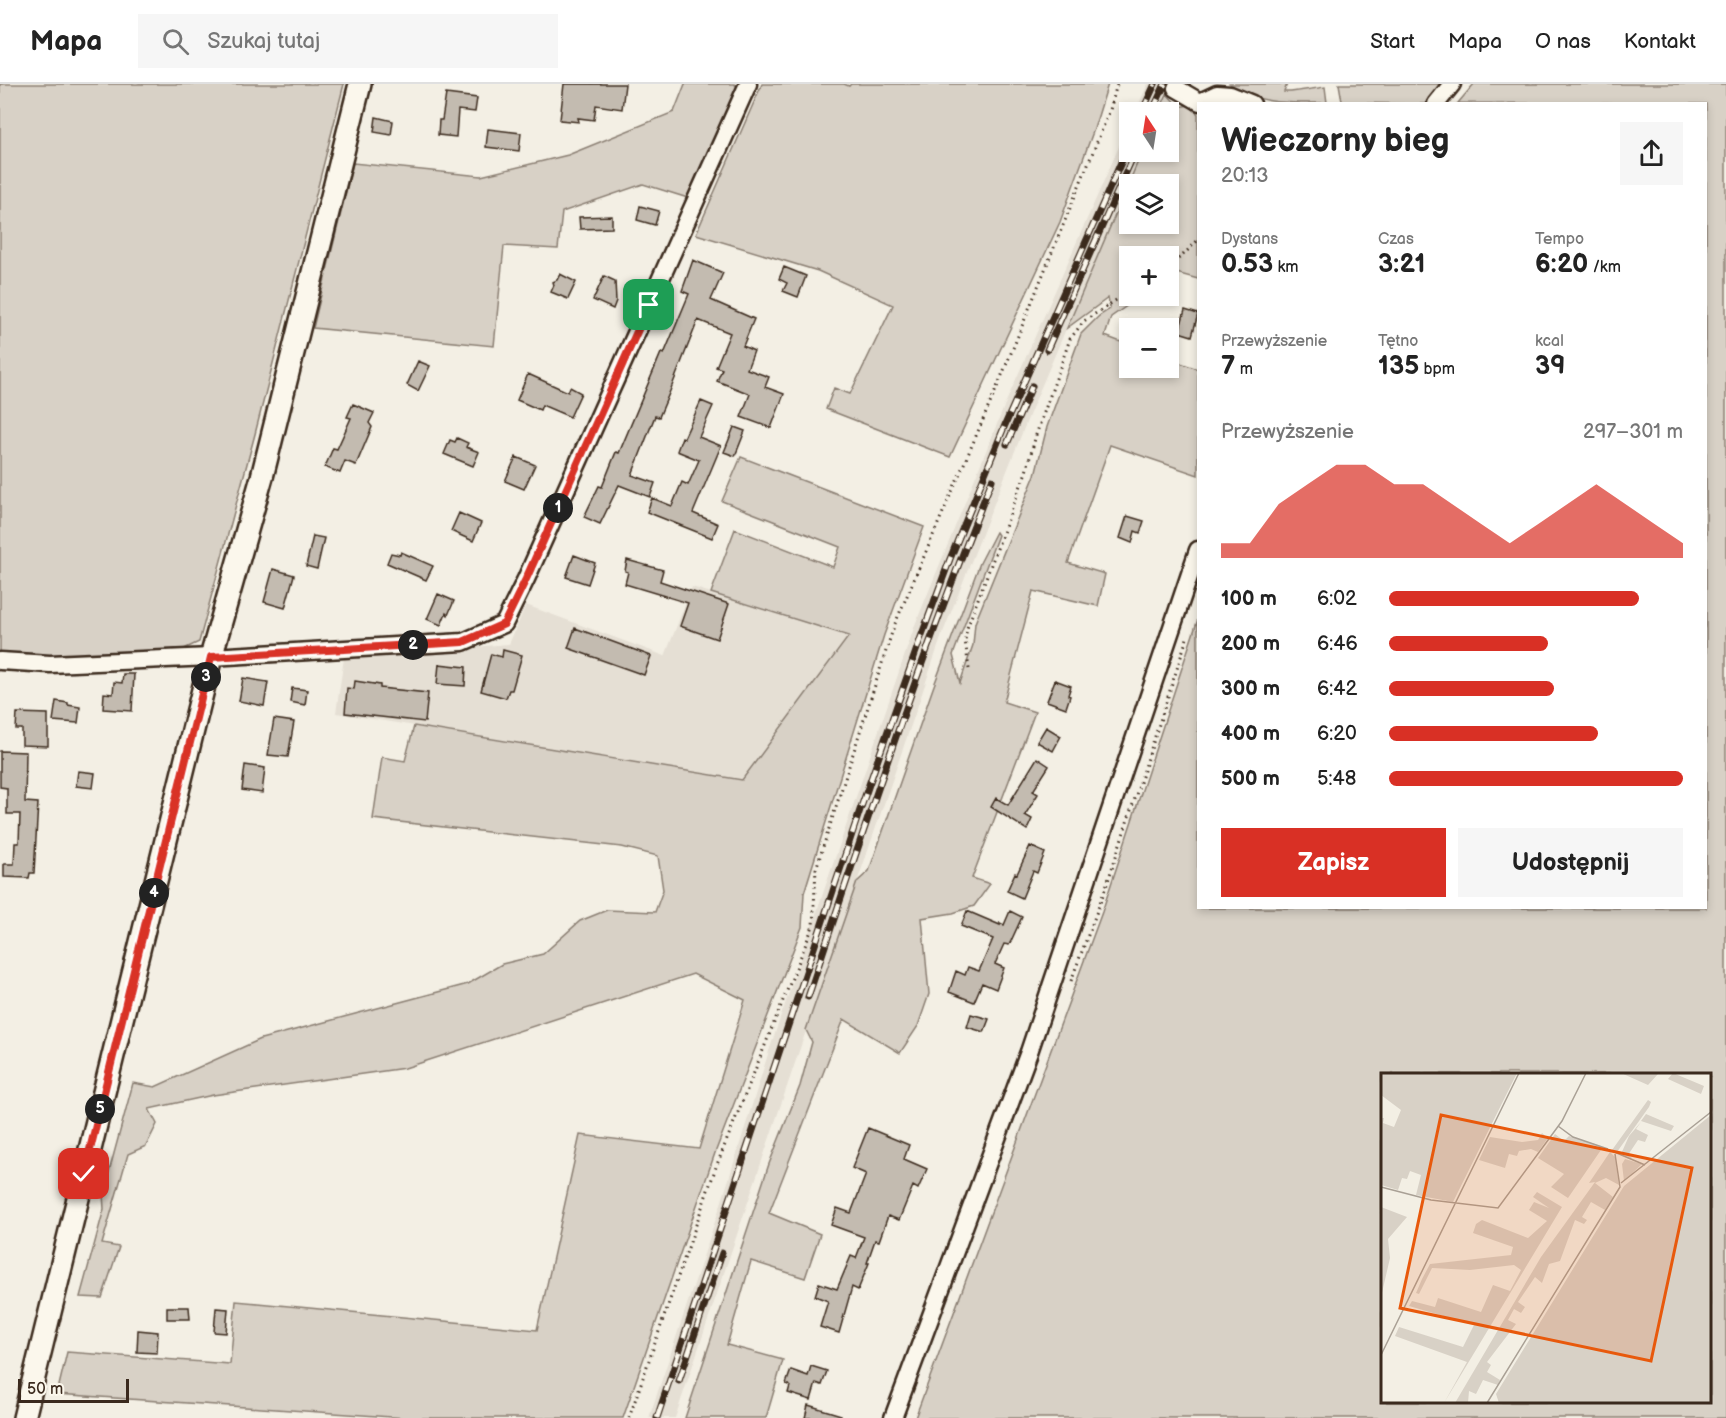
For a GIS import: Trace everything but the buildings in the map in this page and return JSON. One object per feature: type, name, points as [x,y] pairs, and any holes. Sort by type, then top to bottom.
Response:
[{"type":"main road","points":[[24,1418],[211,657],[262,477],[360,84]]},
{"type":"street","points":[[0,660],[50,664],[463,642],[504,624],[748,84]]},
{"type":"street","points":[[1438,102],[1452,84]]},
{"type":"street","points":[[1176,88],[1199,102]]},
{"type":"street","points":[[1203,102],[1217,94],[1230,95],[1247,102]]},
{"type":"street","points":[[892,1418],[1029,1052],[1197,553]]},
{"type":"path","points":[[629,1418],[716,1167],[813,926],[816,869],[894,626],[998,385],[1110,110],[1117,84]]},
{"type":"path","points":[[1179,258],[1197,241]]},
{"type":"path","points":[[969,669],[965,640],[967,628],[1026,472],[1036,435],[1070,339],[1084,321],[1119,298]]},
{"type":"shaded area","points":[[0,84],[344,84],[255,434],[199,642],[184,649],[48,655],[0,652]]},
{"type":"shaded area","points":[[685,84],[734,84],[739,87],[688,198],[643,184],[562,212],[558,249],[504,246],[494,346],[313,328],[353,163],[481,176],[568,155],[674,112]]},
{"type":"shaded area","points":[[762,84],[844,84],[849,86],[851,84],[1108,84],[1060,222],[950,457],[826,409],[834,388],[850,394],[893,305],[818,271],[696,234]]},
{"type":"shaded area","points":[[1148,84],[1171,84],[1163,102],[1140,102]]},
{"type":"shaded area","points":[[1230,84],[1287,84],[1284,92],[1325,87],[1327,102],[1277,102],[1264,100]]},
{"type":"shaded area","points":[[1339,84],[1444,84],[1430,102],[1342,101]]},
{"type":"shaded area","points":[[1474,84],[1726,84],[1726,1418],[915,1418],[1102,912],[1197,622],[1197,909],[1707,909],[1707,102],[1459,102]]},
{"type":"shaded area","points":[[1167,94],[1174,102],[1163,102]]},
{"type":"shaded area","points":[[1189,105],[1197,113],[1197,279],[1179,274],[1179,246],[1119,246],[1119,306],[1127,306],[1111,317],[1105,336],[1119,341],[1119,378],[1179,378],[1179,362],[1197,369],[1197,475],[1110,445],[1068,563],[1105,574],[1098,606],[1033,591],[1004,702],[1035,712],[972,878],[990,884],[974,906],[953,913],[922,918],[929,994],[918,1026],[900,1053],[844,1019],[769,1213],[820,1234],[805,1278],[751,1261],[727,1345],[783,1360],[766,1418],[685,1418],[769,1164],[800,1086],[812,1042],[806,1030],[857,882],[869,871],[933,688],[980,563],[996,532],[998,535],[953,655],[960,683],[973,645],[975,623],[1035,475],[1047,427],[1081,334],[1099,316],[1110,309],[1108,298],[1067,328],[1119,206],[1119,234],[1179,234],[1179,174],[1133,174],[1138,162],[1179,162],[1179,107]]},
{"type":"shaded area","points":[[1119,147],[1119,162],[1138,162],[1133,174],[1119,174],[1119,206],[1030,413],[942,635],[675,1418],[649,1418],[721,1204],[769,1051],[915,625],[1006,402]]},
{"type":"shaded area","points":[[741,457],[924,527],[884,635],[804,893],[802,927],[715,1153],[623,1418],[406,1418],[57,1394],[67,1352],[230,1364],[236,1301],[537,1330],[580,1135],[699,1149],[745,1000],[693,974],[405,1068],[213,1095],[149,1109],[157,1124],[146,1146],[128,1154],[102,1244],[119,1247],[102,1298],[80,1297],[104,1209],[103,1194],[133,1083],[155,1087],[261,1039],[468,984],[502,964],[543,954],[580,921],[607,910],[655,912],[663,890],[658,856],[622,847],[373,819],[382,757],[405,761],[414,726],[742,780],[849,636],[711,593],[735,529],[833,567],[840,547],[722,501]]},
{"type":"shaded area","points":[[692,587],[849,636],[742,780],[336,713],[344,658],[509,644],[526,605],[665,656]]},
{"type":"railway","points":[[1147,102],[1155,84]]},
{"type":"railway","points":[[1157,102],[1165,84]]},
{"type":"railway","points":[[657,1418],[860,810],[920,640],[950,559],[1005,425],[1121,162]]},
{"type":"railway","points":[[1047,350],[1131,162]]},
{"type":"railway","points":[[1007,444],[1032,386]]},
{"type":"railway","points":[[808,997],[919,672],[992,480]]},
{"type":"railway","points":[[679,1381],[722,1253]]},
{"type":"route","points":[[84,1174],[211,657],[463,642],[504,624],[649,305]]}]
